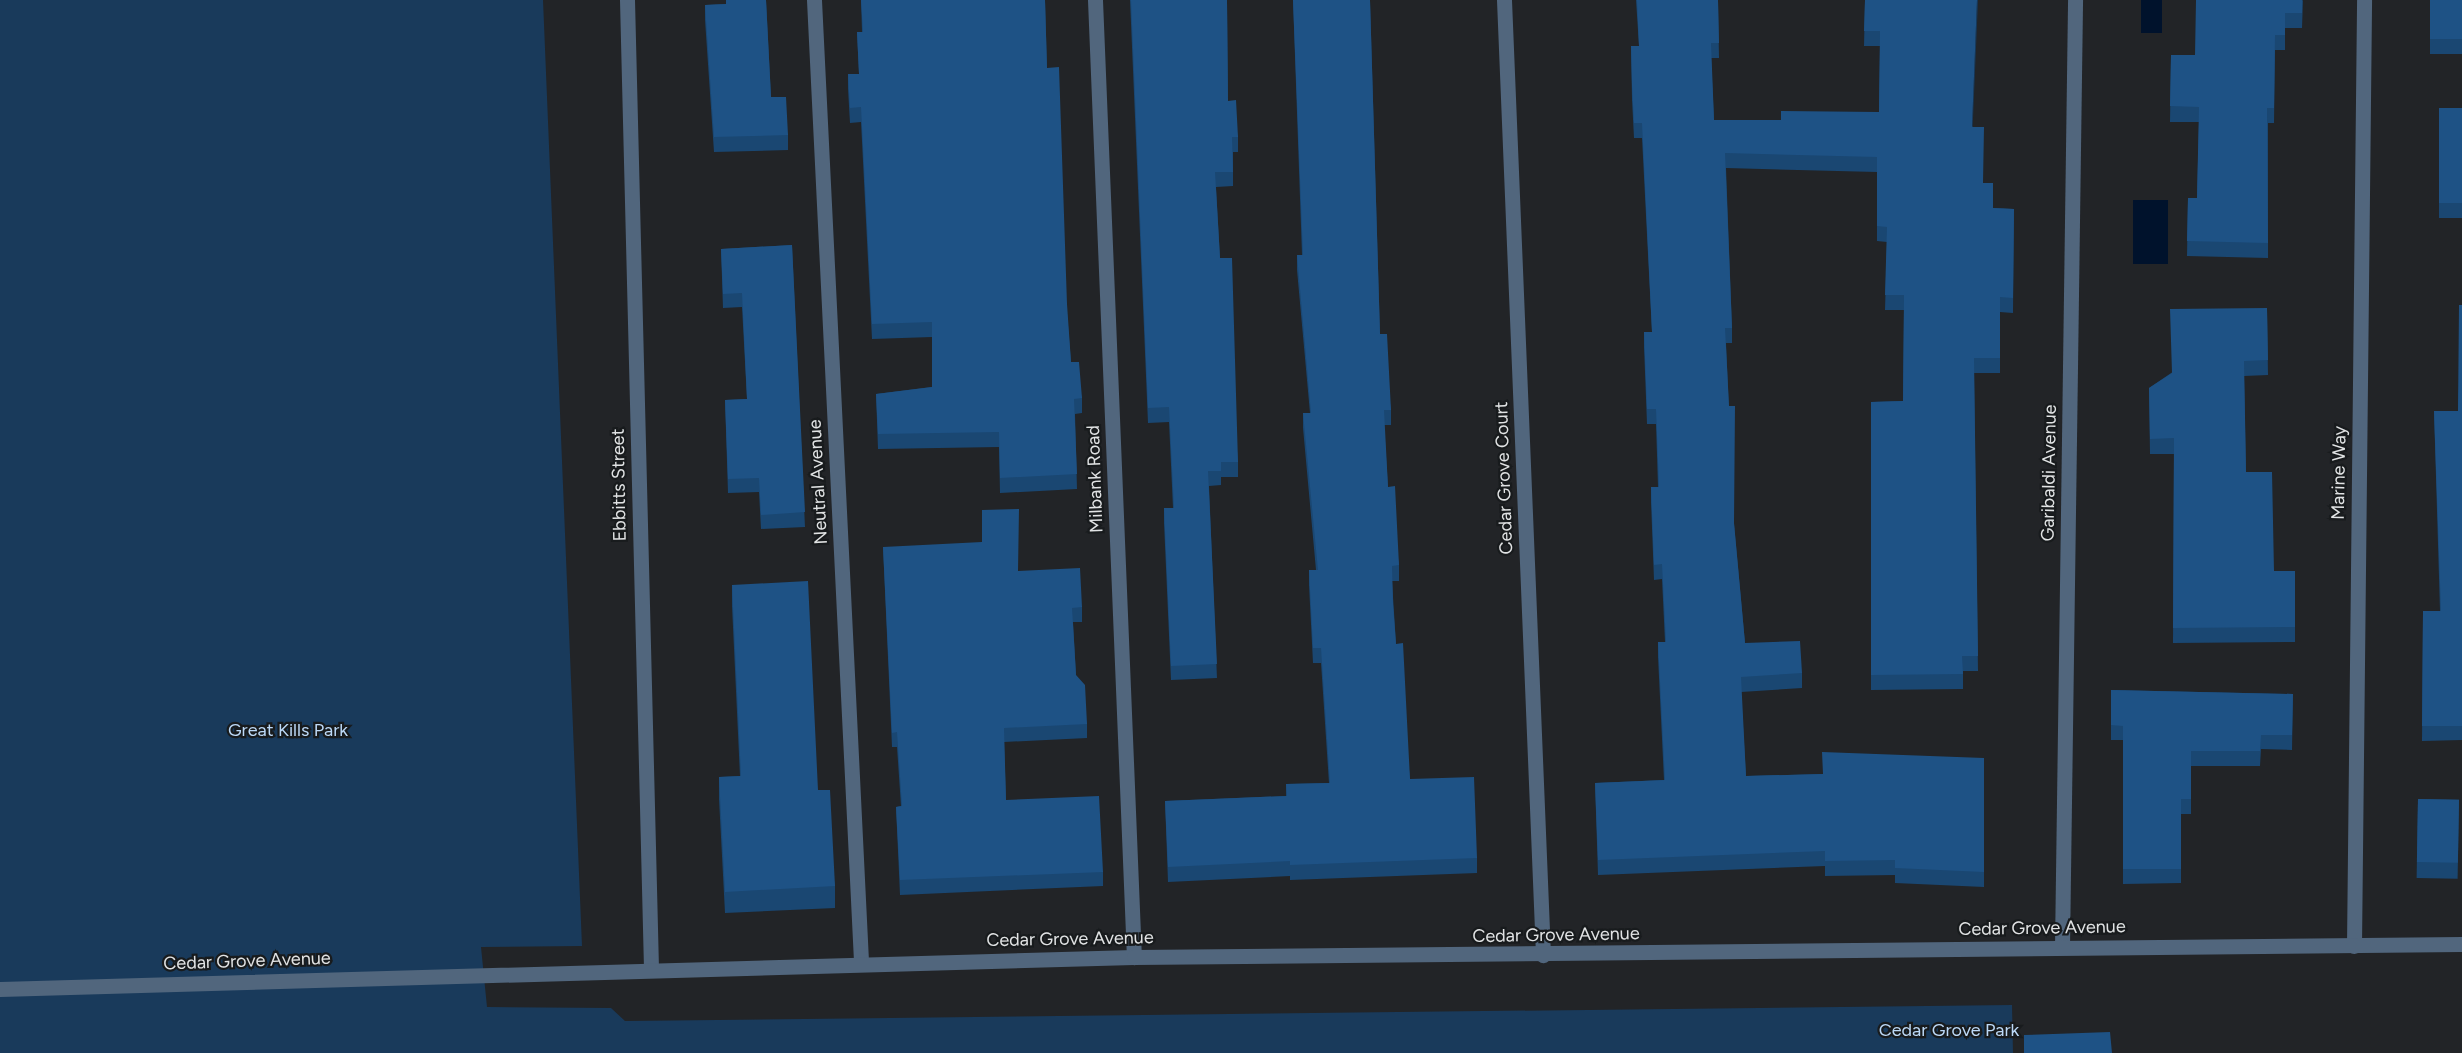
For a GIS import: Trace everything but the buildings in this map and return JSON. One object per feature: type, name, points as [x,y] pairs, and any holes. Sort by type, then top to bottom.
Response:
[{"type":"street","name":"Ebbitts Street","points":[[627,0],[651,969]]},
{"type":"street","name":"Neutral Avenue","points":[[814,0],[861,962]]},
{"type":"street","name":"Milbank Road","points":[[1095,0],[1134,957]]},
{"type":"street","name":"Cedar Grove Court","points":[[1504,0],[1543,955]]},
{"type":"street","name":"Garibaldi Avenue","points":[[2062,947],[2075,0]]},
{"type":"street","name":"Marine Way","points":[[2354,946],[2364,0]]},
{"type":"street","name":"Cedar Grove Avenue","points":[[0,989],[861,962],[1134,957],[1543,955],[2462,944]]},
{"type":"green space","name":"Great Kills Park","points":[[0,0],[543,0],[582,946],[481,947],[487,1007],[611,1008],[625,1021],[2012,1005],[2013,1053],[0,1053]]},
{"type":"shaded area","points":[[2141,0],[2162,0],[2162,33],[2141,33]]},
{"type":"shaded area","points":[[2133,200],[2168,200],[2168,264],[2133,264]]},
{"type":"park label","name":"Cedar Grove Park","points":[[1949,1030]]}]
